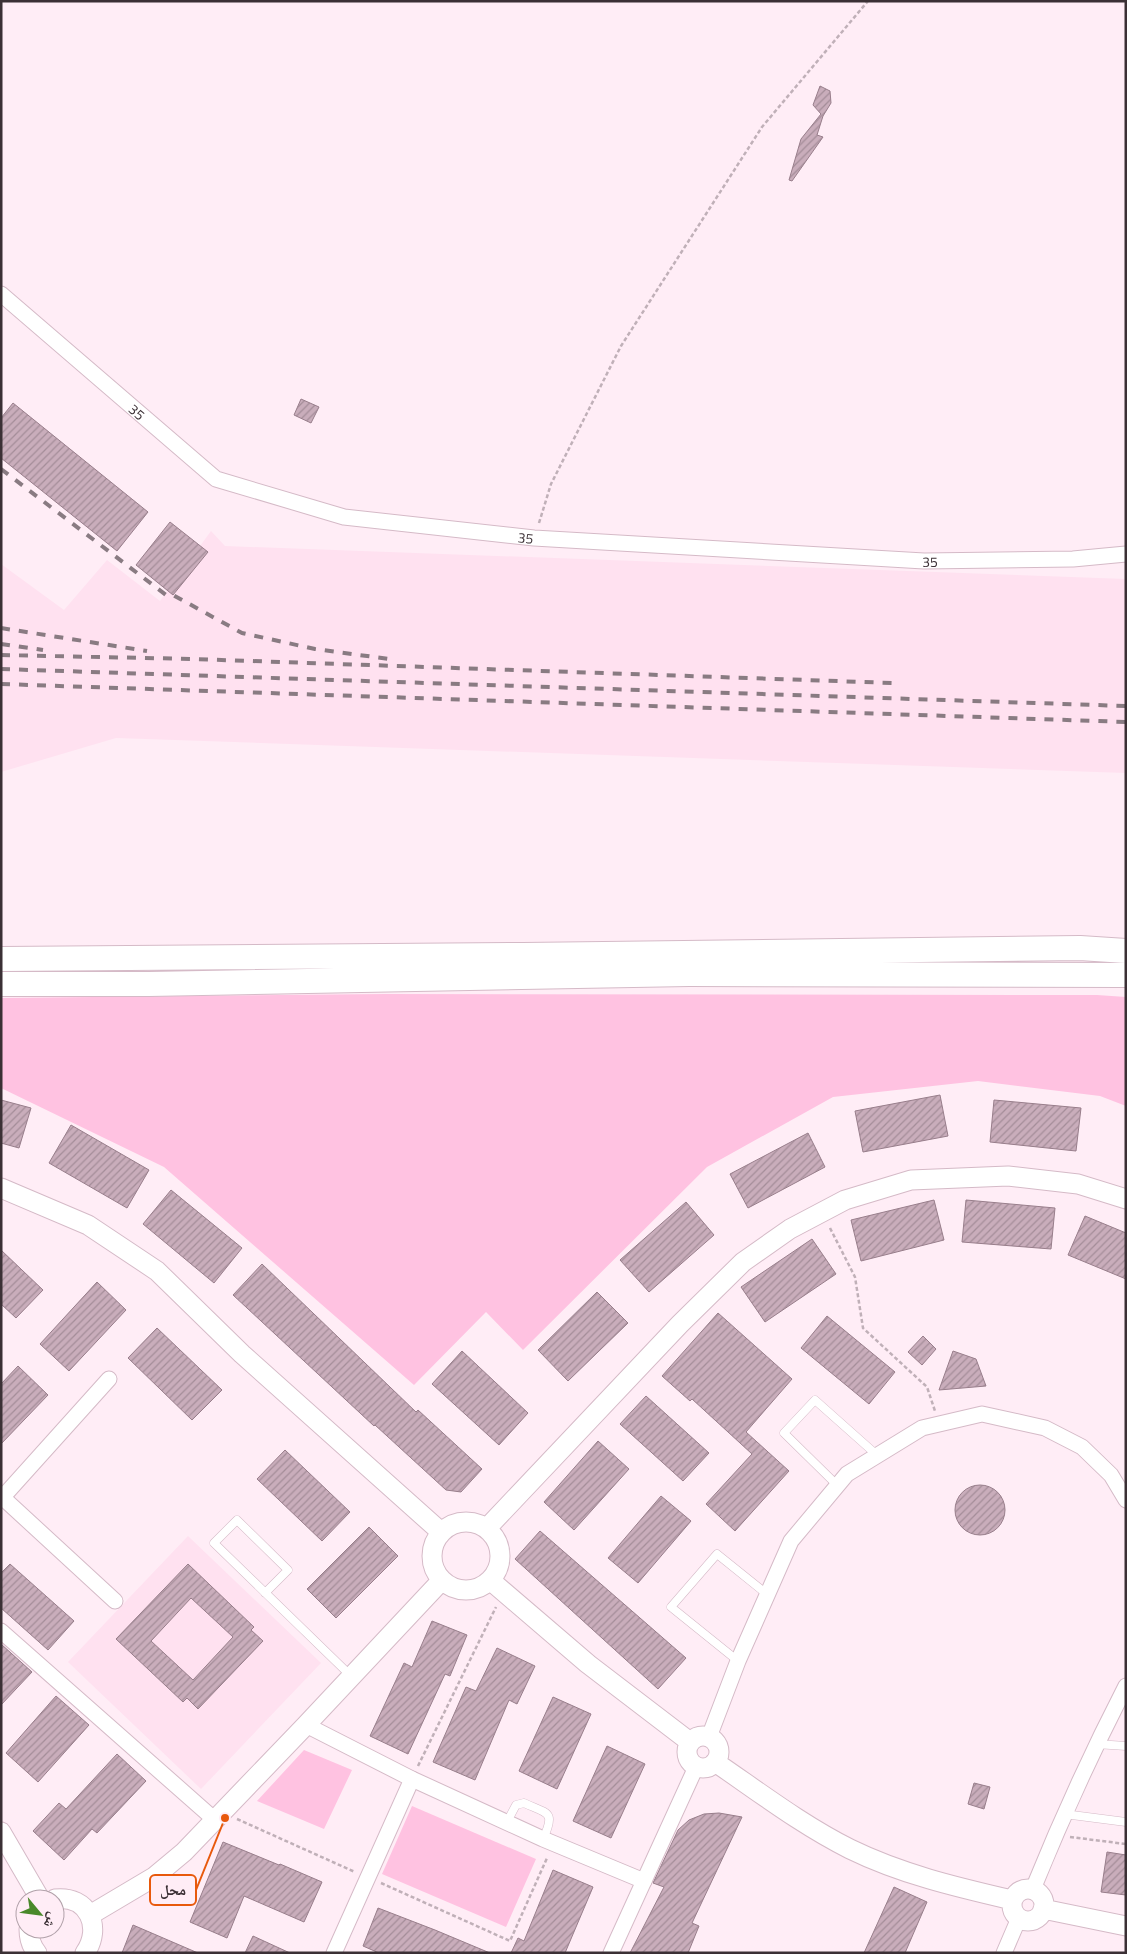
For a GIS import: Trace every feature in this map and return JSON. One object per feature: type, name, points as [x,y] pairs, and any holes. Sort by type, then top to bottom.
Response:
[{"type":"main road","points":[[1,959],[1080,948],[1126,951]]},
{"type":"main road","points":[[1,984],[158,984],[699,974],[1126,975]]},
{"type":"street","name":"35","points":[[1,294],[216,479],[344,517],[534,538],[924,562],[1073,559],[1126,554]]},
{"type":"street","points":[[487,1528],[680,1324],[743,1262],[790,1229],[845,1200],[911,1180],[1008,1176],[1078,1184],[1126,1199]]},
{"type":"street","points":[[1,1188],[88,1225],[156,1271],[242,1354],[441,1532]]},
{"type":"street","points":[[109,1379],[2,1497],[115,1601]]},
{"type":"street","points":[[709,1737],[738,1662],[792,1541],[848,1474],[922,1428],[982,1414],[1045,1428],[1082,1447],[1111,1475],[1126,1500]]},
{"type":"street","points":[[496,1586],[500,1548],[495,1537],[487,1528],[478,1523],[468,1521],[458,1522],[441,1532],[434,1546],[432,1562],[442,1580],[460,1590],[496,1586],[588,1664],[690,1742]]},
{"type":"street","points":[[90,1915],[154,1877],[184,1852],[442,1580]]},
{"type":"street","points":[[1,1630],[218,1816]]},
{"type":"street","points":[[1033,1889],[1096,1744],[1126,1686]]},
{"type":"street","points":[[306,1725],[412,1779],[548,1841],[644,1881]]},
{"type":"street","points":[[697,1737],[709,1737],[718,1748],[718,1758],[705,1768],[696,1767],[689,1761],[687,1756],[690,1742],[697,1737]]},
{"type":"street","points":[[715,1762],[798,1820],[850,1849],[932,1881],[1016,1909],[1027,1921],[1039,1916],[1043,1909],[1042,1897],[1033,1889],[1018,1892],[1016,1909],[1004,1953]]},
{"type":"street","points":[[610,1953],[696,1767]]},
{"type":"street","points":[[334,1953],[412,1779]]},
{"type":"street","points":[[1,1832],[34,1889]]},
{"type":"street","points":[[65,1900],[74,1901],[90,1915],[93,1923],[93,1937],[85,1953]]},
{"type":"street","points":[[1043,1909],[1126,1926]]},
{"type":"street","points":[[30,1939],[33,1952]]},
{"type":"lane","points":[[838,1486],[784,1432],[815,1400],[878,1456]]},
{"type":"lane","points":[[265,1593],[288,1570],[237,1520],[214,1543],[265,1593],[351,1676]]},
{"type":"lane","points":[[738,1662],[672,1607],[717,1554],[768,1595]]},
{"type":"lane","points":[[1096,1744],[1126,1746]]},
{"type":"lane","points":[[507,1822],[516,1805],[524,1802],[547,1814],[550,1818],[548,1841]]},
{"type":"lane","points":[[1064,1814],[1126,1822]]},
{"type":"path","points":[[534,538],[551,484],[620,346],[762,127],[868,1]]},
{"type":"path","points":[[822,1212],[855,1277],[863,1328],[927,1387],[939,1424]]},
{"type":"path","points":[[412,1779],[496,1586]]},
{"type":"path","points":[[218,1816],[368,1877],[510,1940],[548,1841]]},
{"type":"path","points":[[1055,1835],[1126,1844]]},
{"type":"shaded area","points":[[211,531],[225,546],[1126,579],[1126,773],[116,738],[1,772],[1,564],[64,610],[107,560],[160,601]]},
{"type":"shaded area","points":[[386,994],[1097,995],[1126,997],[1126,1106],[1100,1096],[978,1081],[833,1097],[707,1167],[523,1350],[486,1312],[414,1385],[164,1167],[1,1088],[1,998]]},
{"type":"shaded area","points":[[188,1536],[321,1663],[201,1789],[68,1662]]},
{"type":"shaded area","points":[[304,1750],[352,1770],[324,1829],[257,1801]]},
{"type":"shaded area","points":[[412,1806],[536,1859],[506,1927],[382,1874]]},
{"type":"building","points":[[820,86],[830,91],[831,103],[823,116],[817,135],[823,137],[792,181],[789,180],[801,139],[821,114],[813,105]]},
{"type":"building","points":[[301,399],[319,407],[311,423],[294,415]]},
{"type":"building","points":[[13,403],[148,512],[117,551],[1,458],[1,418]]},
{"type":"building","points":[[170,522],[208,552],[173,595],[136,565]]},
{"type":"building","points":[[940,1095],[948,1136],[863,1152],[855,1111]]},
{"type":"building","points":[[1,1100],[31,1108],[19,1148],[1,1143]]},
{"type":"building","points":[[994,1100],[1081,1108],[1076,1151],[990,1142]]},
{"type":"building","points":[[71,1125],[149,1170],[127,1208],[49,1163]]},
{"type":"building","points":[[808,1133],[825,1167],[748,1208],[730,1174]]},
{"type":"building","points":[[171,1190],[242,1248],[214,1283],[143,1224]]},
{"type":"building","points":[[934,1200],[944,1240],[861,1261],[851,1220]]},
{"type":"building","points":[[966,1200],[1055,1208],[1051,1249],[962,1242]]},
{"type":"building","points":[[686,1202],[714,1235],[649,1292],[620,1260]]},
{"type":"building","points":[[1085,1216],[1126,1233],[1126,1279],[1068,1255]]},
{"type":"building","points":[[812,1239],[836,1274],[765,1322],[741,1287]]},
{"type":"building","points":[[1,1250],[43,1290],[16,1318],[1,1304]]},
{"type":"building","points":[[262,1264],[416,1412],[418,1410],[482,1469],[461,1492],[446,1490],[233,1295]]},
{"type":"building","points":[[97,1282],[126,1310],[69,1371],[40,1344]]},
{"type":"building","points":[[597,1292],[628,1323],[568,1381],[538,1350]]},
{"type":"building","points":[[718,1313],[792,1379],[746,1432],[789,1471],[735,1531],[706,1504],[752,1454],[692,1399],[690,1401],[662,1376]]},
{"type":"building","points":[[827,1316],[895,1372],[869,1404],[801,1348]]},
{"type":"building","points":[[157,1328],[222,1390],[192,1420],[128,1358]]},
{"type":"building","points":[[923,1336],[936,1349],[922,1365],[908,1352]]},
{"type":"building","points":[[462,1351],[528,1413],[499,1445],[432,1384]]},
{"type":"building","points":[[953,1351],[976,1359],[986,1386],[939,1390]]},
{"type":"building","points":[[18,1366],[48,1395],[1,1444],[1,1384]]},
{"type":"building","points":[[646,1396],[709,1453],[683,1481],[620,1424]]},
{"type":"building","points":[[598,1441],[629,1469],[574,1530],[544,1502]]},
{"type":"building","points":[[285,1450],[350,1512],[322,1541],[257,1479]]},
{"type":"building","points":[[980,1485],[994,1489],[1001,1496],[1005,1510],[1001,1524],[994,1531],[980,1535],[966,1531],[959,1524],[955,1510],[959,1496],[966,1489]]},
{"type":"building","points":[[661,1496],[691,1521],[638,1583],[608,1558]]},
{"type":"building","points":[[369,1527],[398,1556],[336,1618],[307,1589]]},
{"type":"building","points":[[540,1531],[686,1658],[658,1689],[515,1559]]},
{"type":"building","points":[[10,1564],[74,1621],[48,1650],[1,1608],[1,1573]]},
{"type":"building","points":[[188,1564],[254,1627],[251,1630],[263,1641],[198,1709],[187,1698],[183,1702],[116,1639]],"holes":[[[191,1598],[233,1637],[193,1680],[151,1641]]]},
{"type":"building","points":[[432,1621],[467,1635],[450,1676],[445,1674],[408,1754],[370,1736],[404,1663],[412,1667]]},
{"type":"building","points":[[1,1644],[32,1672],[1,1705]]},
{"type":"building","points":[[497,1648],[535,1666],[517,1704],[509,1700],[475,1780],[433,1762],[466,1687],[476,1691]]},
{"type":"building","points":[[56,1696],[89,1725],[38,1782],[6,1753]]},
{"type":"building","points":[[553,1697],[591,1714],[557,1789],[519,1771]]},
{"type":"building","points":[[607,1746],[645,1764],[611,1838],[573,1821]]},
{"type":"building","points":[[117,1754],[146,1781],[97,1833],[92,1829],[64,1860],[33,1831],[59,1803],[66,1809]]},
{"type":"building","points":[[974,1783],[990,1787],[984,1809],[968,1804]]},
{"type":"building","points":[[719,1813],[742,1817],[692,1923],[699,1926],[688,1953],[630,1953],[664,1887],[653,1883],[678,1830],[689,1820],[704,1814]]},
{"type":"building","points":[[223,1842],[322,1882],[304,1922],[244,1896],[227,1938],[190,1922]]},
{"type":"building","points":[[1107,1852],[1126,1855],[1126,1895],[1101,1892]]},
{"type":"building","points":[[553,1870],[593,1887],[565,1953],[511,1953],[518,1938],[524,1941]]},
{"type":"building","points":[[894,1887],[927,1902],[905,1953],[864,1953]]},
{"type":"building","points":[[378,1908],[490,1953],[379,1953],[363,1946]]},
{"type":"building","points":[[133,1925],[198,1953],[122,1953]]},
{"type":"building","points":[[253,1936],[290,1953],[245,1953]]},
{"type":"railway","points":[[1,469],[166,595],[173,595],[242,633],[315,649],[389,659]]},
{"type":"railway","points":[[1,628],[147,651]]},
{"type":"railway","points":[[1,644],[43,650]]},
{"type":"railway","points":[[1,655],[193,659],[893,683]]},
{"type":"railway","points":[[1,669],[1126,706]]},
{"type":"railway","points":[[1,684],[1126,722]]},
{"type":"place","name":"محل","points":[[225,1818]]}]
